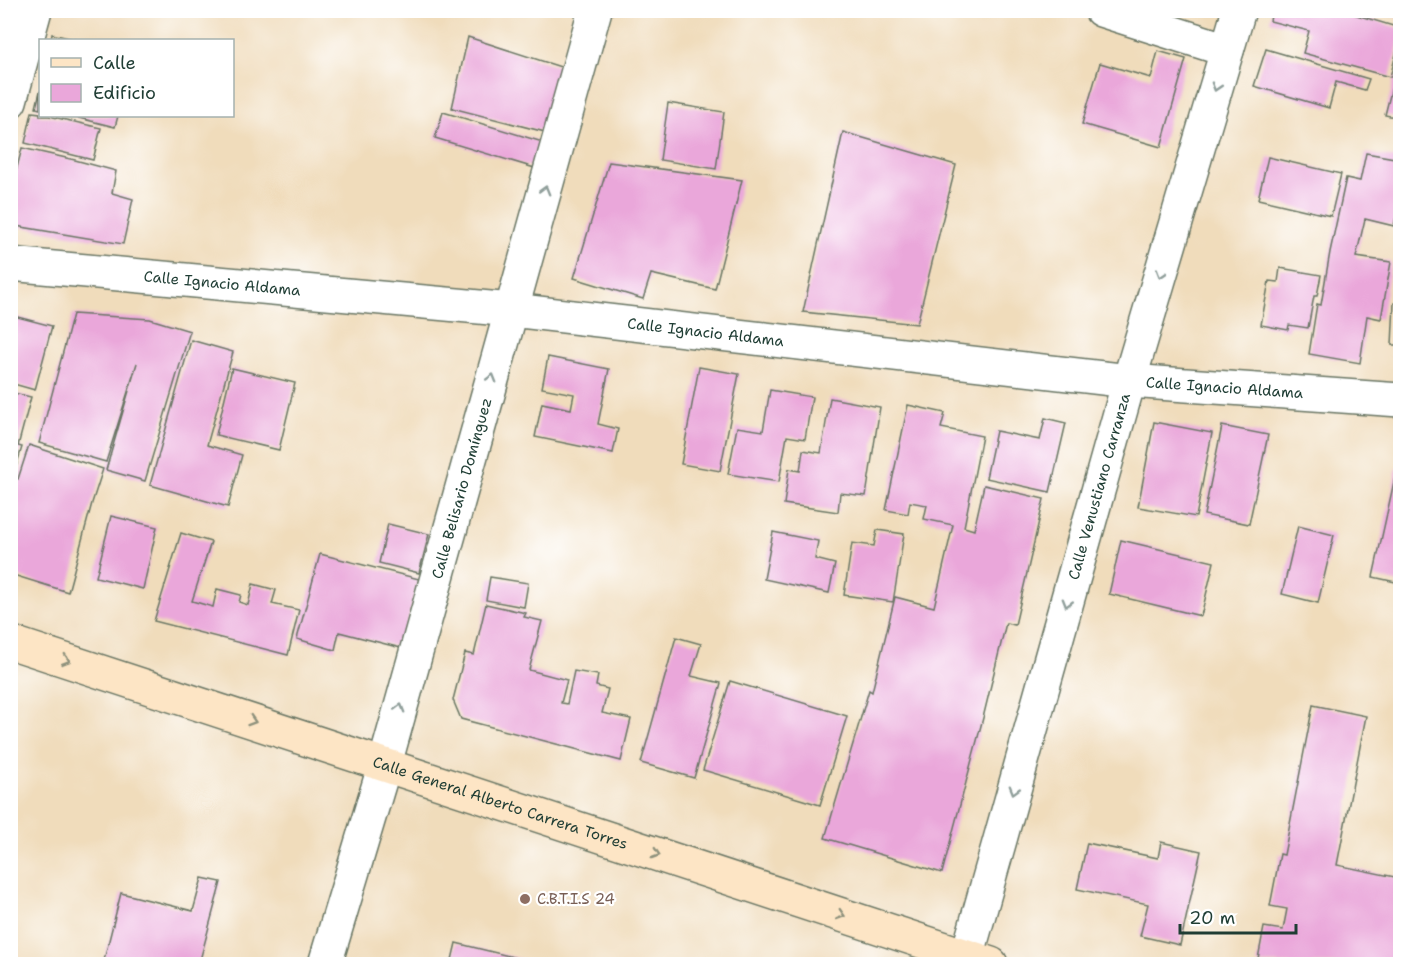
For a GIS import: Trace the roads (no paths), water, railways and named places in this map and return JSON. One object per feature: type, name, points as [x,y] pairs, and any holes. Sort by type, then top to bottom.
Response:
[{"type":"main road","name":"Calle General Alberto Carrera Torres","points":[[10,642],[385,764],[975,962]]},
{"type":"street","points":[[10,101],[35,10]]},
{"type":"street","name":"Calle Belisario Domínguez","points":[[325,964],[385,764],[595,10]]},
{"type":"street","points":[[1101,10],[1227,50]]},
{"type":"street","name":"Calle Venustiano Carranza","points":[[975,962],[1129,381],[1239,10]]},
{"type":"street","name":"Calle Ignacio Aldama","points":[[10,264],[512,310],[1129,381],[1401,400]]},
{"type":"place","name":"C.B.T.I.S 24","points":[[525,899]]}]
